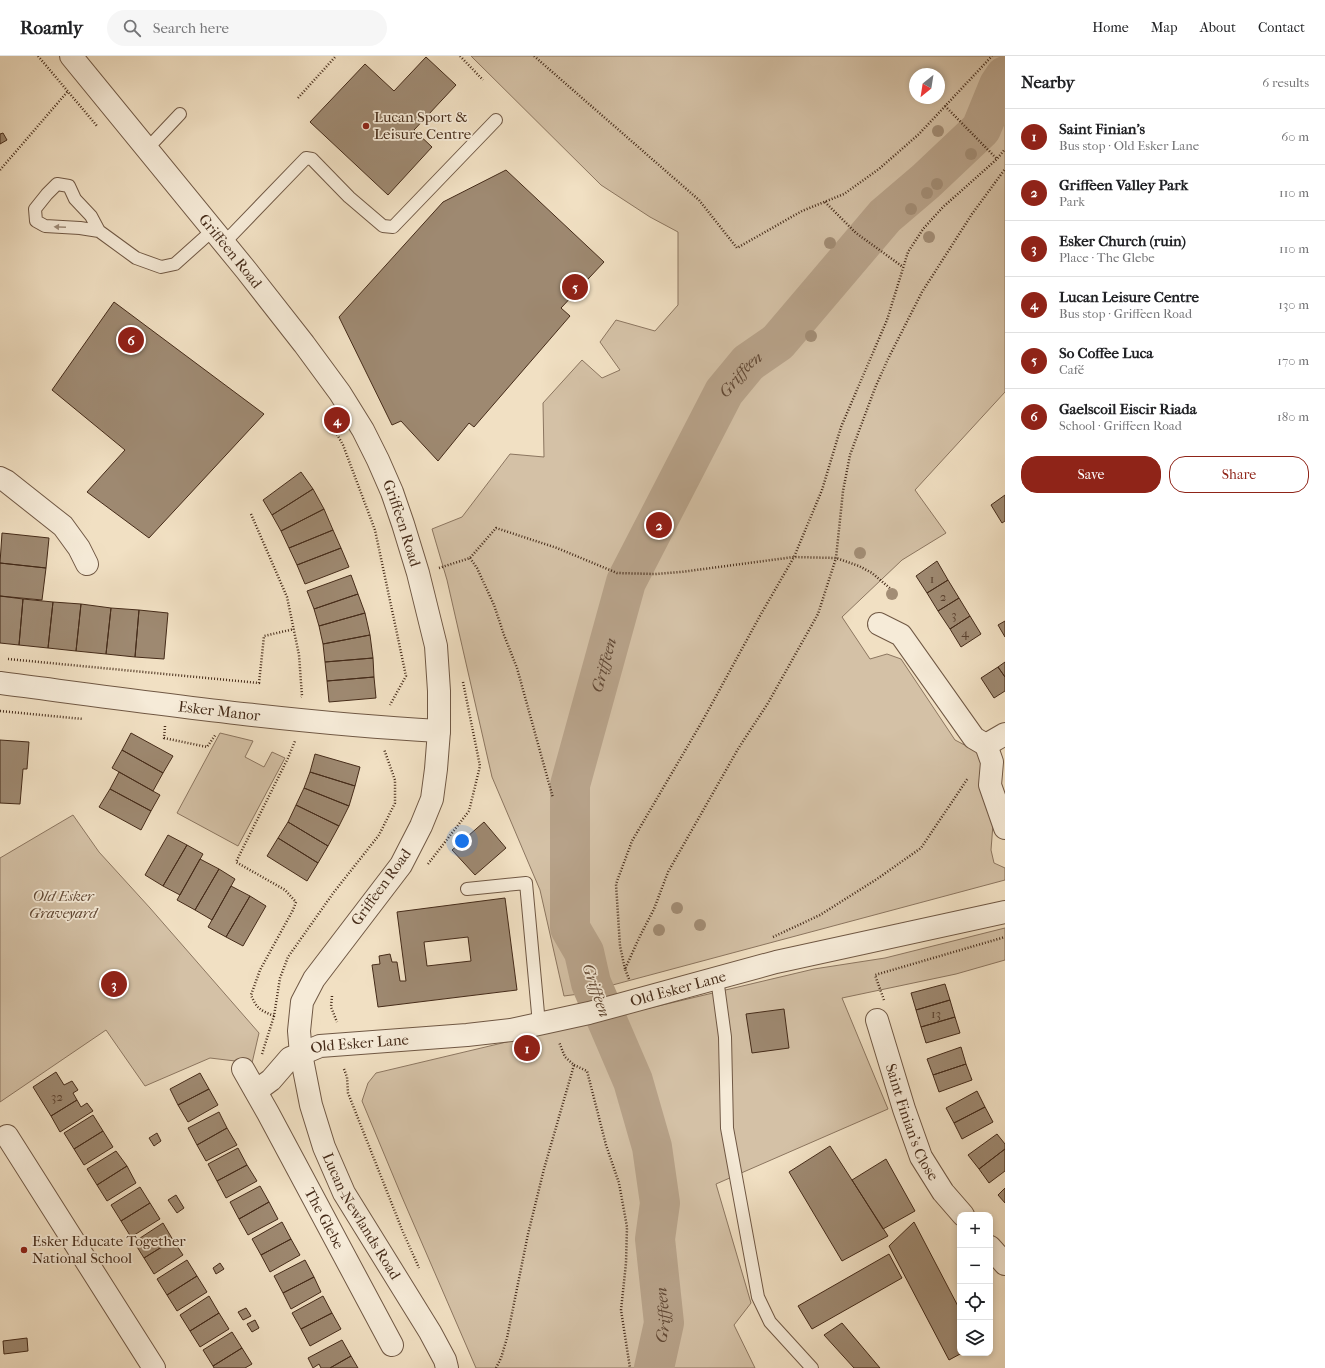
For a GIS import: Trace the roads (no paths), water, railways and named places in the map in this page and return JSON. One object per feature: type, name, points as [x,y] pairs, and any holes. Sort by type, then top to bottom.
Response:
[{"type":"street","name":"Griffeen Road","points":[[71,56],[146,150],[219,237],[304,344],[340,393],[363,430],[392,492],[418,573],[436,646],[439,690],[439,731],[432,799],[421,826],[401,865],[314,979],[302,1002],[298,1031],[301,1054]]},
{"type":"street","points":[[0,478],[6,481],[63,526],[79,548],[87,564]]},
{"type":"street","points":[[879,624],[901,635],[974,738],[986,745],[992,762],[990,785],[1005,828]]},
{"type":"street","name":"Esker Manor","points":[[0,683],[244,715],[385,728],[439,731]]},
{"type":"street","points":[[986,745],[1005,734]]},
{"type":"street","name":"Old Esker Lane","points":[[301,1054],[320,1046],[467,1035],[511,1030],[598,1010],[776,962],[1005,912]]},
{"type":"street","name":"Saint Finian's Close","points":[[881,1011],[904,1109],[921,1157],[943,1192],[960,1212]]},
{"type":"street","points":[[256,1090],[271,1080],[290,1058],[301,1054]]},
{"type":"street","name":"Lucan-Newlands Road","points":[[301,1054],[311,1105],[324,1147],[344,1193],[430,1332],[445,1360],[447,1368]]},
{"type":"street","name":"The Glebe","points":[[243,1069],[256,1090],[392,1345]]},
{"type":"street","points":[[7,1136],[154,1368]]},
{"type":"street","points":[[991,1248],[1005,1264]]},
{"type":"lane","points":[[146,150],[180,114]]},
{"type":"lane","points":[[99,231],[80,228],[45,226],[36,221],[36,209],[47,194],[57,184],[69,186],[75,199],[91,216],[99,231],[136,258],[162,267],[175,264],[219,237],[306,158],[312,159],[349,197],[383,226],[393,227],[496,120]]},
{"type":"lane","points":[[467,889],[526,883],[547,1022]]},
{"type":"lane","points":[[717,978],[725,1037],[727,1128],[758,1297],[770,1322],[812,1368]]},
{"type":"waterway","name":"Griffeen","points":[[654,1368],[664,1323],[655,1239],[660,1203],[652,1147],[633,1081],[591,983],[584,952],[570,928],[570,785],[626,582],[724,392],[748,363],[778,342],[885,216],[926,181],[981,129],[999,85],[1005,76]]},
{"type":"place","name":"Lucan Sport & Leisure Centre","points":[[366,126]]},
{"type":"place","name":"So Coffee Luca","points":[[575,287]]},
{"type":"place","name":"Gaelscoil Eiscir Riada","points":[[131,340]]},
{"type":"place","name":"Lucan Leisure Centre","points":[[337,420]]},
{"type":"place","name":"Griffeen Valley Park","points":[[659,525]]},
{"type":"place","name":"Esker Church (ruin)","points":[[114,984]]},
{"type":"place","name":"Saint Finian's","points":[[527,1048]]},
{"type":"place","name":"Esker Educate Together National School","points":[[24,1250]]},
{"type":"park label","name":"Old Esker Graveyard","points":[[63,904]]}]
